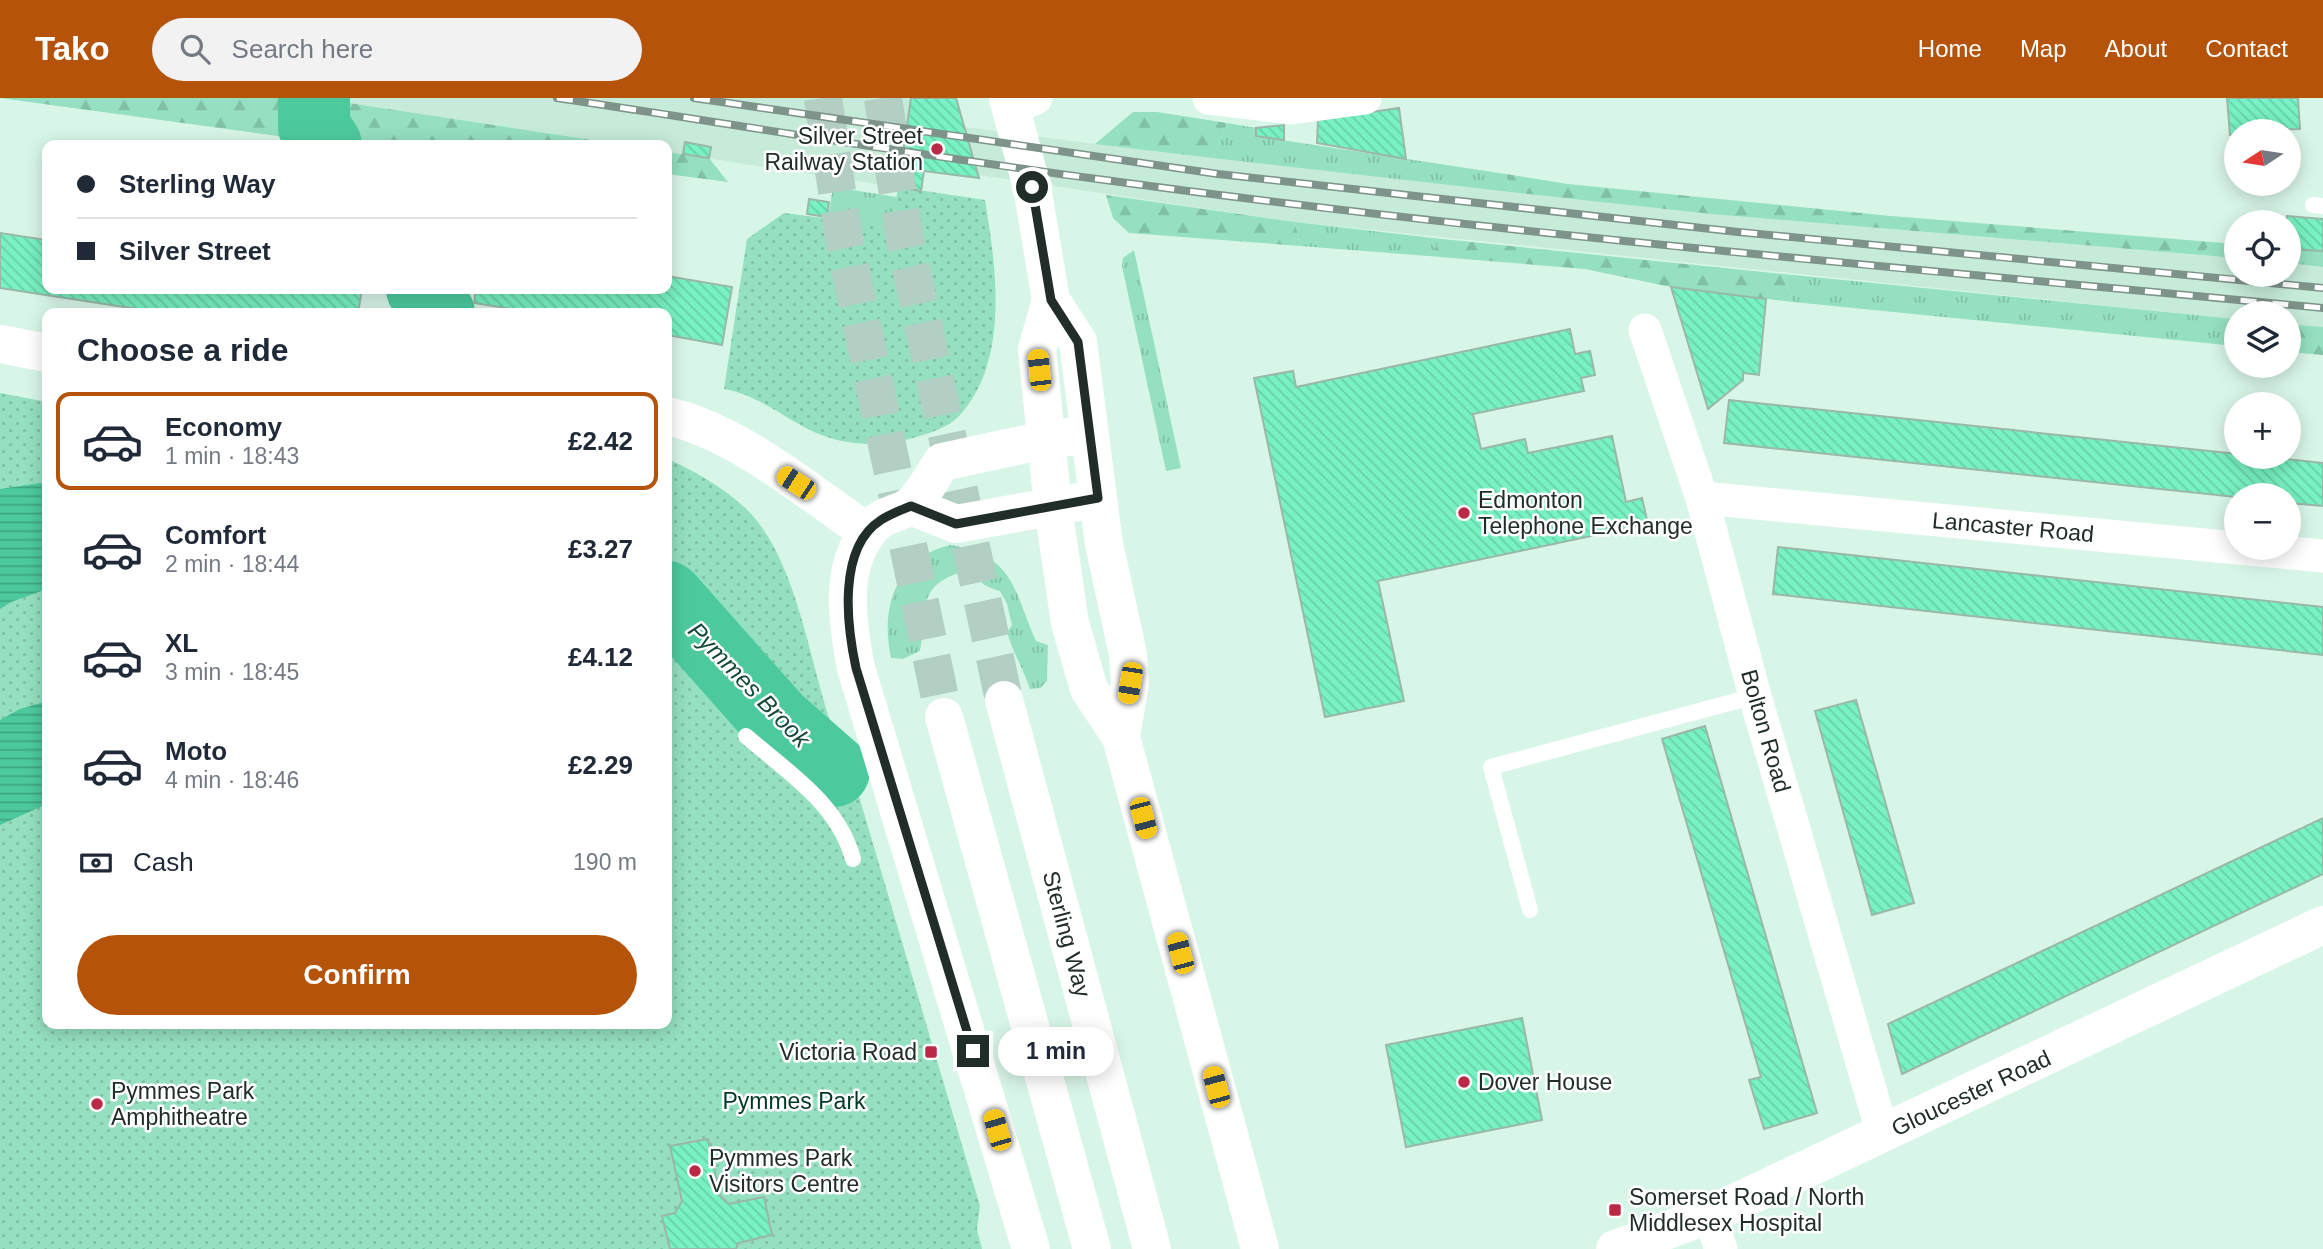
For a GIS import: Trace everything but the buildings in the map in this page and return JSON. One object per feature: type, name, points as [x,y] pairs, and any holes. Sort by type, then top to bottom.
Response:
[{"type":"main road","points":[[1019,101],[1051,300],[1078,342],[1106,557],[1128,654],[1130,683],[1121,737]]},
{"type":"main road","points":[[1051,300],[1037,349],[1052,507],[1070,623],[1089,689],[1121,737],[1260,1249]]},
{"type":"main road","points":[[0,344],[42,352]]},
{"type":"main road","points":[[672,417],[692,422],[739,445],[867,532]]},
{"type":"main road","points":[[1031,1249],[856,668],[846,611],[850,579],[867,532],[879,520],[911,506],[942,463],[1045,440],[1090,434]]},
{"type":"main road","points":[[911,506],[956,524],[1098,498]]},
{"type":"main road","name":"Sterling Way","points":[[1004,700],[1152,1249]]},
{"type":"main road","points":[[944,717],[1092,1249]]},
{"type":"main road","name":"Gloucester Road","points":[[1615,1249],[1715,1232],[1884,1134],[2323,925]]},
{"type":"street","points":[[1209,98],[1292,108],[1365,98]]},
{"type":"street","name":"Bolton Road","points":[[1645,330],[1702,498],[1755,696],[1884,1134]]},
{"type":"street","name":"Lancaster Road","points":[[1702,498],[2323,556]]},
{"type":"lane","points":[[1530,910],[1491,767],[1755,696]]},
{"type":"lane","points":[[746,736],[830,810],[848,842],[853,859]]},
{"type":"shaded area","points":[[316,98],[911,98],[909,116],[963,123],[965,127],[1095,144],[1711,214],[2224,257],[2224,287],[2301,287],[2301,264],[2323,267],[2323,327],[2301,325],[2301,301],[2224,301],[2224,318],[1295,222],[979,175],[979,178],[924,171],[921,191],[672,153],[672,140],[592,140]]},
{"type":"shaded area","points":[[42,483],[42,591],[0,609],[0,489]]},
{"type":"shaded area","points":[[42,702],[42,806],[0,825],[0,720],[20,709]]},
{"type":"green space","points":[[0,98],[316,98],[592,140],[300,139]]},
{"type":"green space","points":[[1133,112],[1157,112],[1227,123],[1213,158],[1095,144]]},
{"type":"green space","points":[[1227,123],[1256,128],[1256,136],[1506,174],[1511,192],[1213,158]]},
{"type":"green space","points":[[672,153],[709,158],[728,182],[672,175]]},
{"type":"green space","points":[[1506,174],[1568,184],[1891,216],[2212,242],[2201,255],[1711,214],[1511,192]]},
{"type":"green space","points":[[833,187],[897,197],[891,231],[784,213],[828,219]]},
{"type":"green space","points":[[898,187],[985,200],[995,283],[993,340],[987,367],[976,393],[960,415],[944,427],[903,441],[857,443],[824,436],[763,403],[724,389],[747,239],[784,213],[892,227]]},
{"type":"green space","points":[[1106,195],[1295,222],[1300,246],[1129,233],[1113,218]]},
{"type":"green space","points":[[1295,222],[1442,239],[1428,256],[1300,246]]},
{"type":"green space","points":[[1442,239],[1783,274],[1793,302],[1671,287],[1585,269],[1428,256]]},
{"type":"green space","points":[[2212,242],[2224,243],[2224,257],[2201,255]]},
{"type":"green space","points":[[1134,250],[1181,468],[1166,471],[1122,266],[1123,258]]},
{"type":"green space","points":[[2301,250],[2323,251],[2323,267],[2301,264]]},
{"type":"green space","points":[[1783,274],[2224,318],[2224,345],[1793,302]]},
{"type":"green space","points":[[402,294],[461,294],[470,308],[411,308]]},
{"type":"green space","points":[[2301,325],[2323,327],[2323,355],[2301,353]]},
{"type":"green space","name":"Pymmes Park","points":[[0,393],[42,401],[42,1029],[672,1029],[672,461],[712,482],[751,514],[767,535],[791,586],[832,727],[853,776],[980,1206],[977,1229],[982,1249],[0,1249]]},
{"type":"green space","points":[[951,545],[972,550],[988,558],[1009,578],[1036,641],[1048,645],[1047,681],[1040,688],[1030,689],[1012,647],[1007,632],[1012,625],[1007,604],[1000,591],[979,581],[968,562],[960,564],[959,573],[935,586],[929,594],[920,651],[903,659],[891,658],[888,621],[896,587],[917,561],[932,551]]},
{"type":"waterway","name":"Pymmes Brook","points":[[314,98],[314,127],[323,140]]},
{"type":"waterway","name":"Pymmes Brook","points":[[426,294],[435,308]]},
{"type":"waterway","name":"Pymmes Brook","points":[[672,603],[776,720],[834,771]]},
{"type":"tunnel","points":[[823,98],[845,244],[944,717]]},
{"type":"tunnel","points":[[883,98],[905,240],[1004,700]]},
{"type":"railway","points":[[557,98],[968,161],[1257,200],[1714,250],[2323,308]]},
{"type":"railway","points":[[694,98],[1218,174],[1738,232],[2323,288]]},
{"type":"place","name":"Silver Street Railway Station","points":[[937,149]]},
{"type":"place","name":"Edmonton Telephone Exchange","points":[[1464,513]]},
{"type":"place","name":"Victoria Road","points":[[931,1052]]},
{"type":"place","name":"Dover House","points":[[1464,1082]]},
{"type":"place","name":"Pymmes Park Amphitheatre","points":[[97,1104]]},
{"type":"place","name":"Pymmes Park Visitors Centre","points":[[695,1171]]},
{"type":"place","name":"Somerset Road / North Middlesex Hospital","points":[[1615,1210]]},
{"type":"route","points":[[973,1051],[856,668],[846,611],[850,579],[862,541],[879,520],[891,514],[911,506],[956,524],[1098,498],[1078,342],[1051,300],[1032,187]]}]
